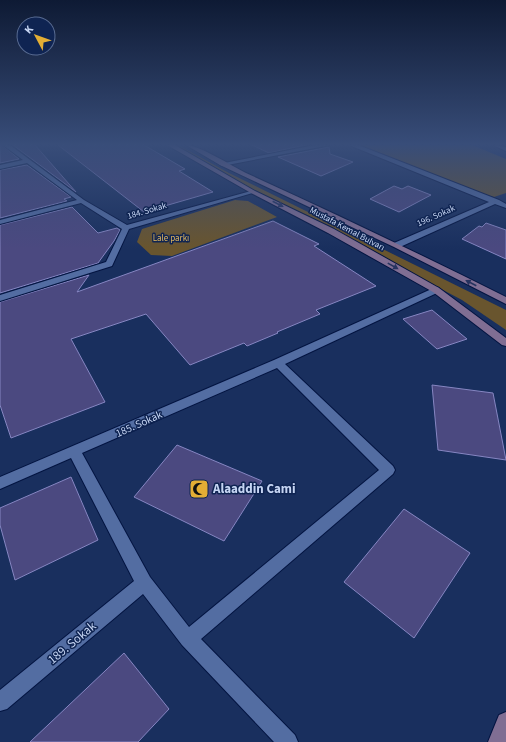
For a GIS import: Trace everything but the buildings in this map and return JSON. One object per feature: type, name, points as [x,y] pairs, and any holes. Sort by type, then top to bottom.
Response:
[{"type":"main road","name":"Mustafa Kemal Bulvarı","points":[[231,180],[331,231],[436,290],[506,343]]},
{"type":"main road","name":"Mustafa Kemal Bulvarı","points":[[256,180],[397,244],[506,301]]},
{"type":"main road","points":[[498,742],[506,722]]},
{"type":"street","points":[[54,180],[82,201],[126,228]]},
{"type":"street","points":[[440,180],[506,206]]},
{"type":"street","name":"184. Sokak","points":[[0,298],[109,264],[126,228],[253,192]]},
{"type":"street","name":"196. Sokak","points":[[397,244],[494,201],[506,198]]},
{"type":"street","points":[[0,222],[82,201]]},
{"type":"street","name":"185. Sokak","points":[[0,483],[75,452],[278,363],[436,290]]},
{"type":"street","points":[[188,639],[388,470],[278,363]]},
{"type":"street","points":[[75,452],[144,583],[188,639],[288,742]]},
{"type":"street","name":"189. Sokak","points":[[0,702],[144,583]]},
{"type":"green space","points":[[234,180],[242,180],[506,310],[506,330],[462,300]]},
{"type":"green space","points":[[439,180],[506,180],[506,193],[494,197]]},
{"type":"green space","name":"Lale parkı","points":[[235,200],[248,201],[277,217],[172,256],[151,255],[137,242],[142,229]]},
{"type":"place","name":"Alaaddin Cami","points":[[199,489]]}]
